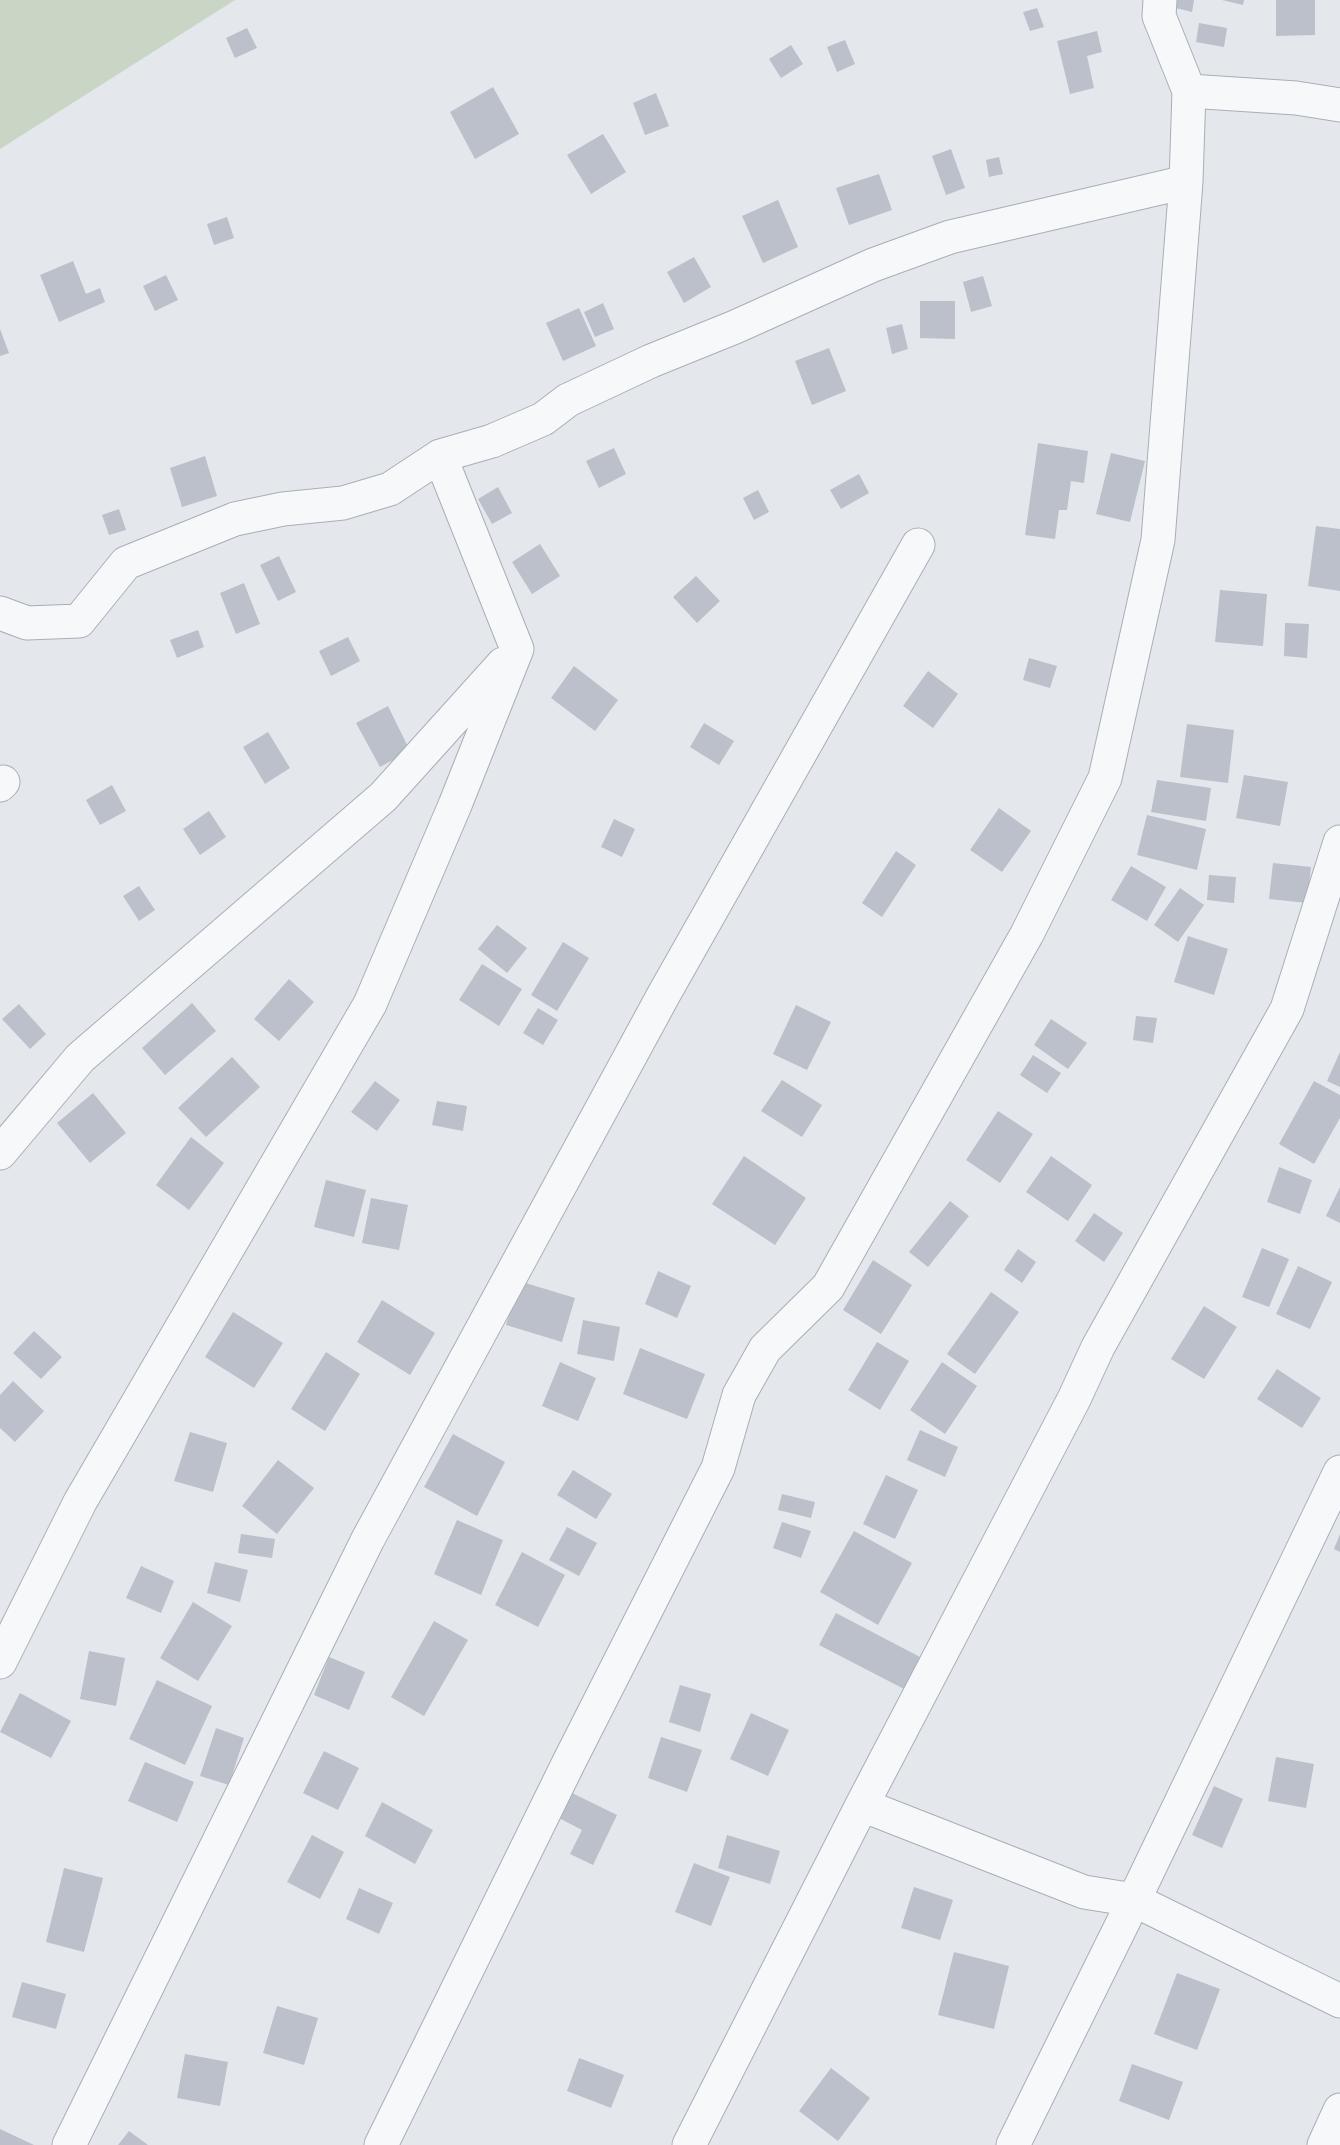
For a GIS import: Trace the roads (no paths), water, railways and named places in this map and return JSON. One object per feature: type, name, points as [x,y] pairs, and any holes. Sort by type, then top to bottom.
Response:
[{"type":"street","points":[[381,2145],[569,1762],[718,1468],[739,1395],[765,1349],[828,1287],[1027,934],[1105,778],[1158,540],[1186,182],[1189,91],[1159,16],[1160,0]]},
{"type":"street","points":[[1189,91],[1296,99],[1340,105]]},
{"type":"street","points":[[0,613],[27,623],[79,621],[126,563],[235,519],[283,509],[343,503],[390,489],[440,456],[492,441],[543,419],[568,400],[651,361],[756,318],[884,261],[950,237],[1186,182]]},
{"type":"street","points":[[0,1662],[80,1502],[370,1004],[456,805],[517,649],[440,456]]},
{"type":"street","points":[[69,2145],[368,1539],[664,994],[918,545]]},
{"type":"street","points":[[0,1154],[80,1059],[383,796],[517,649]]},
{"type":"street","points":[[689,2145],[862,1805],[1074,1400],[1098,1347],[1287,1009],[1340,842]]},
{"type":"street","points":[[1013,2145],[1340,1472]]},
{"type":"street","points":[[862,1805],[1084,1892],[1134,1900],[1340,2001]]},
{"type":"street","points":[[1324,2145],[1340,2110]]}]
